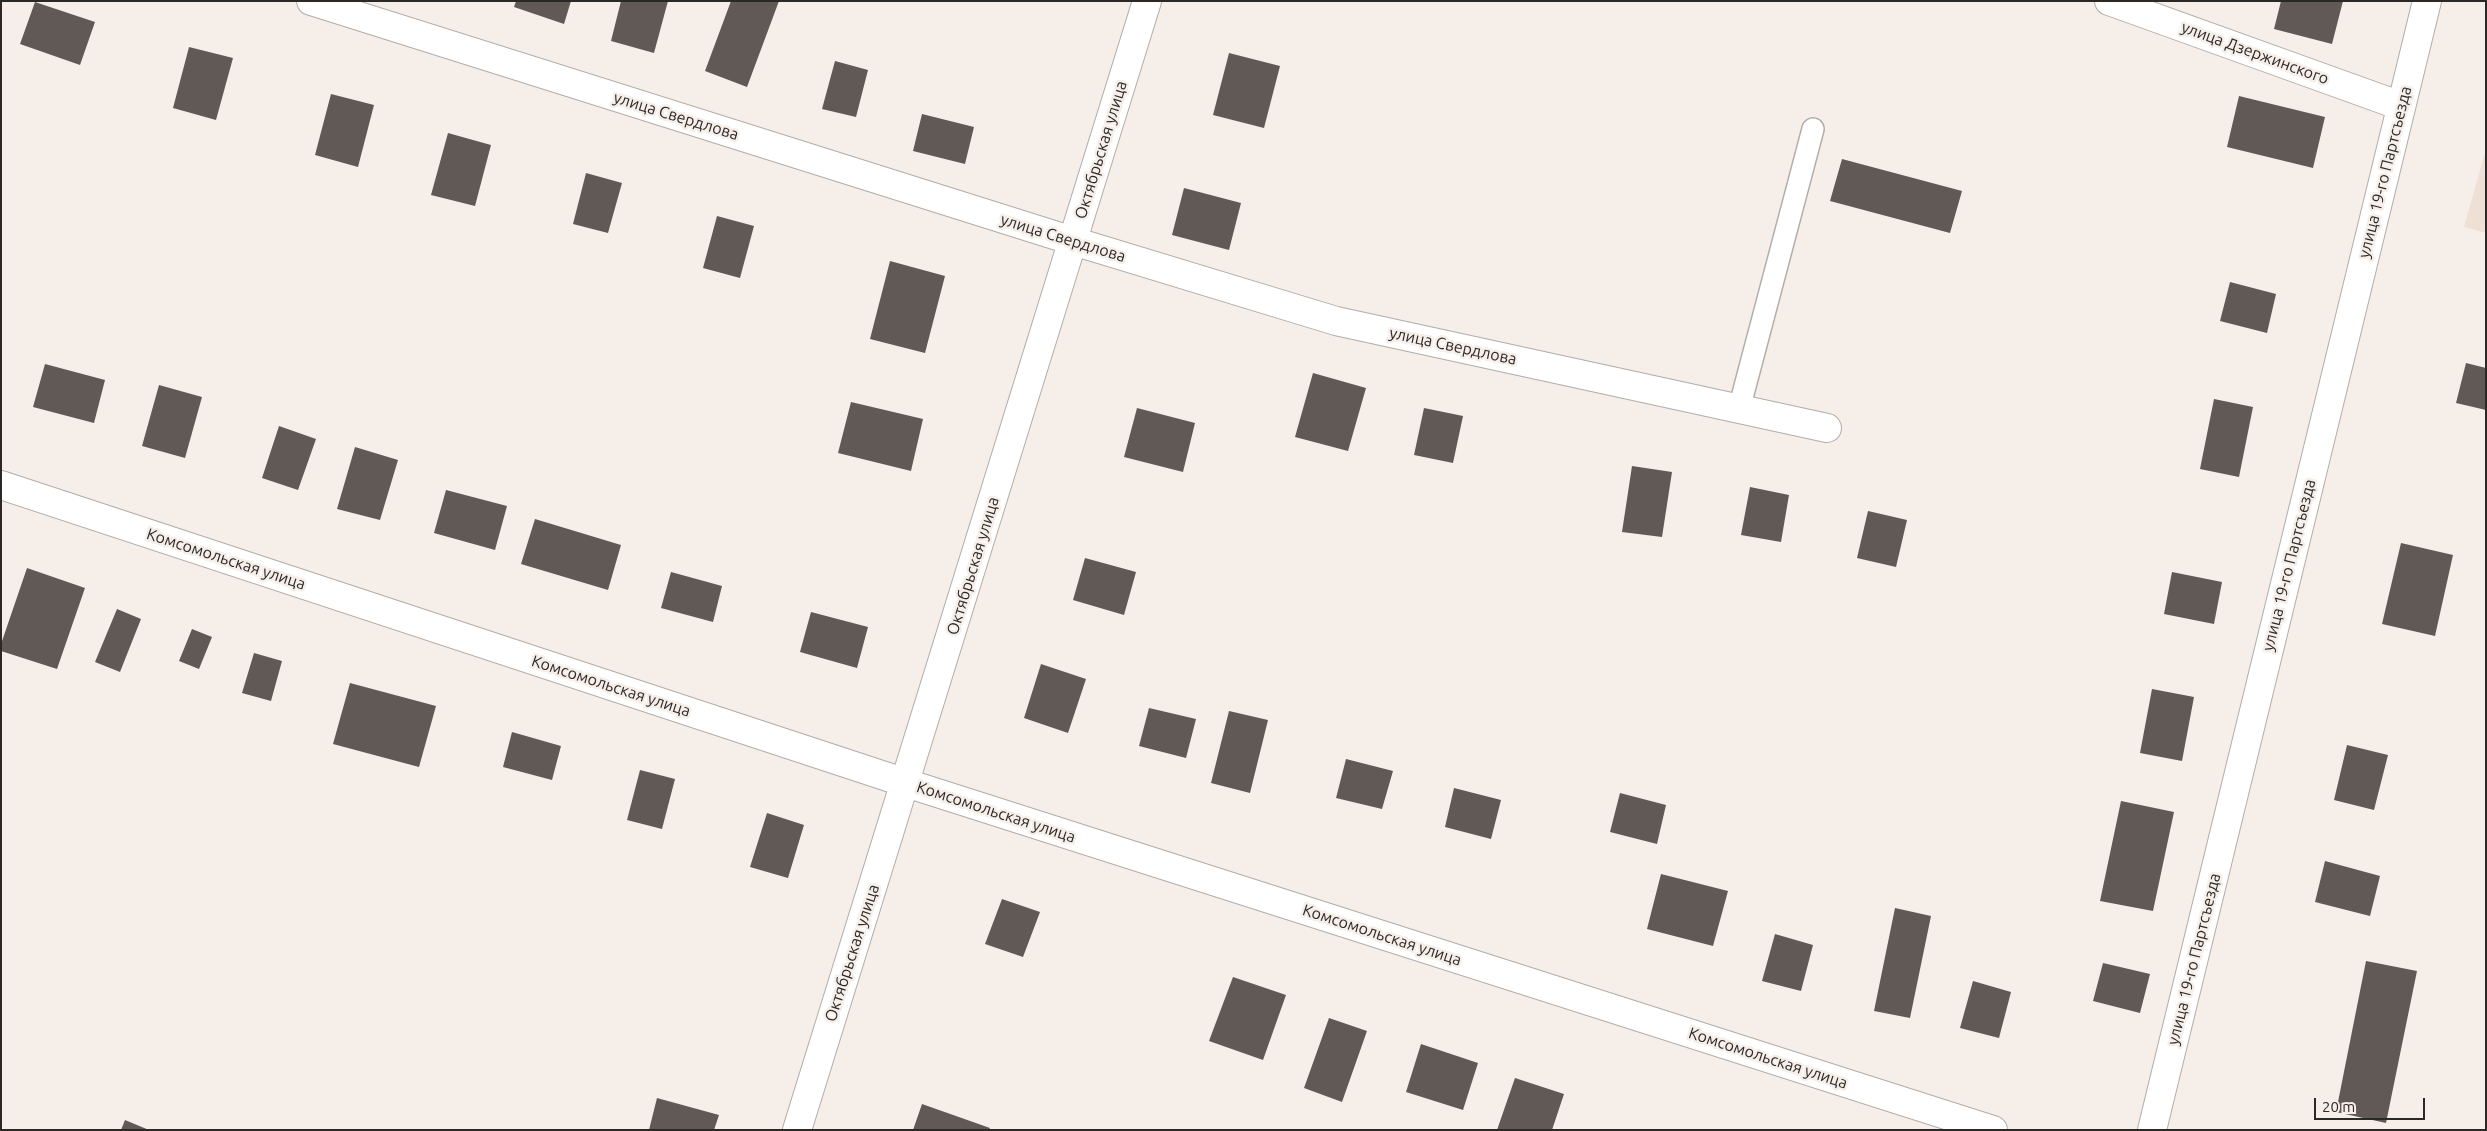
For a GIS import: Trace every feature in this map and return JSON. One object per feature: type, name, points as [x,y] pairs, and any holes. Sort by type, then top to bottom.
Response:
[{"type":"street","name":"улица Свердлова","points":[[310,1],[1073,241],[1336,321],[1827,428]]},
{"type":"street","name":"Октябрьская улица","points":[[796,1130],[906,783],[1147,1]]},
{"type":"street","name":"улица Дзержинского","points":[[2109,1],[2401,106]]},
{"type":"street","name":"улица 19-го Партсъезда","points":[[2152,1130],[2426,1]]},
{"type":"street","name":"Комсомольская улица","points":[[1,485],[906,783],[1993,1130]]},
{"type":"lane","points":[[1739,409],[1813,129]]},
{"type":"shaded area","points":[[2486,149],[2486,233],[2464,227]]},
{"type":"building","points":[[516,1],[571,1],[564,24],[514,7]]},
{"type":"building","points":[[621,1],[668,1],[654,53],[611,41]]},
{"type":"building","points":[[731,1],[779,1],[747,87],[705,71]]},
{"type":"building","points":[[2281,1],[2343,1],[2332,44],[2274,29]]},
{"type":"building","points":[[35,2],[95,22],[80,65],[20,44]]},
{"type":"building","points":[[189,47],[233,58],[216,120],[173,108]]},
{"type":"building","points":[[1229,53],[1280,66],[1264,128],[1213,115]]},
{"type":"building","points":[[835,61],[868,70],[856,117],[822,109]]},
{"type":"building","points":[[331,94],[374,105],[358,167],[315,155]]},
{"type":"building","points":[[2239,96],[2325,117],[2313,168],[2227,147]]},
{"type":"building","points":[[922,114],[974,127],[965,164],[913,151]]},
{"type":"building","points":[[448,133],[491,145],[475,206],[431,195]]},
{"type":"building","points":[[1842,159],[1962,191],[1950,233],[1830,201]]},
{"type":"building","points":[[586,173],[622,183],[608,233],[573,224]]},
{"type":"building","points":[[1184,188],[1241,203],[1229,250],[1172,235]]},
{"type":"building","points":[[717,216],[754,226],[740,278],[703,268]]},
{"type":"building","points":[[890,261],[945,276],[925,353],[870,339]]},
{"type":"building","points":[[2230,282],[2276,294],[2267,333],[2220,321]]},
{"type":"building","points":[[2466,363],[2486,368],[2486,410],[2456,403]]},
{"type":"building","points":[[45,364],[105,380],[94,423],[33,407]]},
{"type":"building","points":[[1313,373],[1366,388],[1348,451],[1295,437]]},
{"type":"building","points":[[159,385],[202,397],[185,458],[142,446]]},
{"type":"building","points":[[2214,399],[2253,407],[2239,477],[2200,469]]},
{"type":"building","points":[[851,402],[923,419],[911,471],[838,453]]},
{"type":"building","points":[[1137,408],[1195,423],[1183,472],[1124,457]]},
{"type":"building","points":[[1424,408],[1463,416],[1453,463],[1414,455]]},
{"type":"building","points":[[279,426],[316,439],[298,490],[262,478]]},
{"type":"building","points":[[355,447],[398,460],[380,520],[337,509]]},
{"type":"building","points":[[1632,466],[1672,472],[1662,537],[1622,532]]},
{"type":"building","points":[[1750,487],[1789,495],[1781,542],[1741,535]]},
{"type":"building","points":[[446,490],[507,506],[495,550],[434,533]]},
{"type":"building","points":[[1868,511],[1907,520],[1896,567],[1857,558]]},
{"type":"building","points":[[535,519],[621,545],[608,590],[521,564]]},
{"type":"building","points":[[2401,543],[2453,555],[2435,636],[2382,624]]},
{"type":"building","points":[[1085,558],[1136,572],[1124,615],[1073,600]]},
{"type":"building","points":[[27,568],[85,588],[57,669],[1,651],[1,644]]},
{"type":"building","points":[[671,572],[722,586],[713,622],[661,608]]},
{"type":"building","points":[[2172,572],[2222,582],[2214,624],[2164,614]]},
{"type":"building","points":[[117,609],[141,619],[120,672],[95,662]]},
{"type":"building","points":[[811,612],[868,627],[857,668],[800,652]]},
{"type":"building","points":[[192,629],[212,637],[199,669],[179,661]]},
{"type":"building","points":[[254,653],[282,661],[271,701],[242,693]]},
{"type":"building","points":[[1041,664],[1086,679],[1068,733],[1024,718]]},
{"type":"building","points":[[350,683],[436,706],[419,767],[333,744]]},
{"type":"building","points":[[2152,689],[2194,697],[2182,761],[2140,753]]},
{"type":"building","points":[[1149,708],[1196,719],[1186,758],[1139,746]]},
{"type":"building","points":[[1229,711],[1268,720],[1250,793],[1211,783]]},
{"type":"building","points":[[512,732],[561,746],[552,780],[503,767]]},
{"type":"building","points":[[2347,745],[2388,755],[2374,810],[2334,800]]},
{"type":"building","points":[[1346,759],[1393,771],[1382,809],[1336,798]]},
{"type":"building","points":[[640,770],[675,779],[662,829],[627,820]]},
{"type":"building","points":[[1454,788],[1501,800],[1491,839],[1445,827]]},
{"type":"building","points":[[1620,793],[1666,805],[1657,844],[1610,832]]},
{"type":"building","points":[[2121,801],[2174,812],[2153,911],[2100,901]]},
{"type":"building","points":[[767,813],[804,825],[788,878],[750,867]]},
{"type":"building","points":[[2325,861],[2380,876],[2370,916],[2315,902]]},
{"type":"building","points":[[1661,874],[1728,891],[1713,946],[1647,929]]},
{"type":"building","points":[[1002,899],[1040,912],[1023,957],[985,944]]},
{"type":"building","points":[[1895,908],[1931,916],[1910,1018],[1874,1011]]},
{"type":"building","points":[[1775,934],[1813,945],[1801,991],[1762,981]]},
{"type":"building","points":[[2366,961],[2417,971],[2386,1123],[2336,1112]]},
{"type":"building","points":[[2103,963],[2150,974],[2140,1013],[2093,1001]]},
{"type":"building","points":[[1233,977],[1286,995],[1263,1060],[1209,1041]]},
{"type":"building","points":[[1973,981],[2011,992],[1999,1038],[1960,1028]]},
{"type":"building","points":[[1329,1018],[1367,1031],[1342,1102],[1304,1088]]},
{"type":"building","points":[[1421,1044],[1478,1063],[1463,1110],[1406,1092]]},
{"type":"building","points":[[1515,1078],[1564,1094],[1552,1130],[1497,1130]]},
{"type":"building","points":[[657,1098],[719,1115],[714,1130],[649,1130]]},
{"type":"building","points":[[922,1104],[990,1128],[989,1130],[913,1130]]},
{"type":"building","points":[[125,1120],[149,1130],[121,1130]]}]
